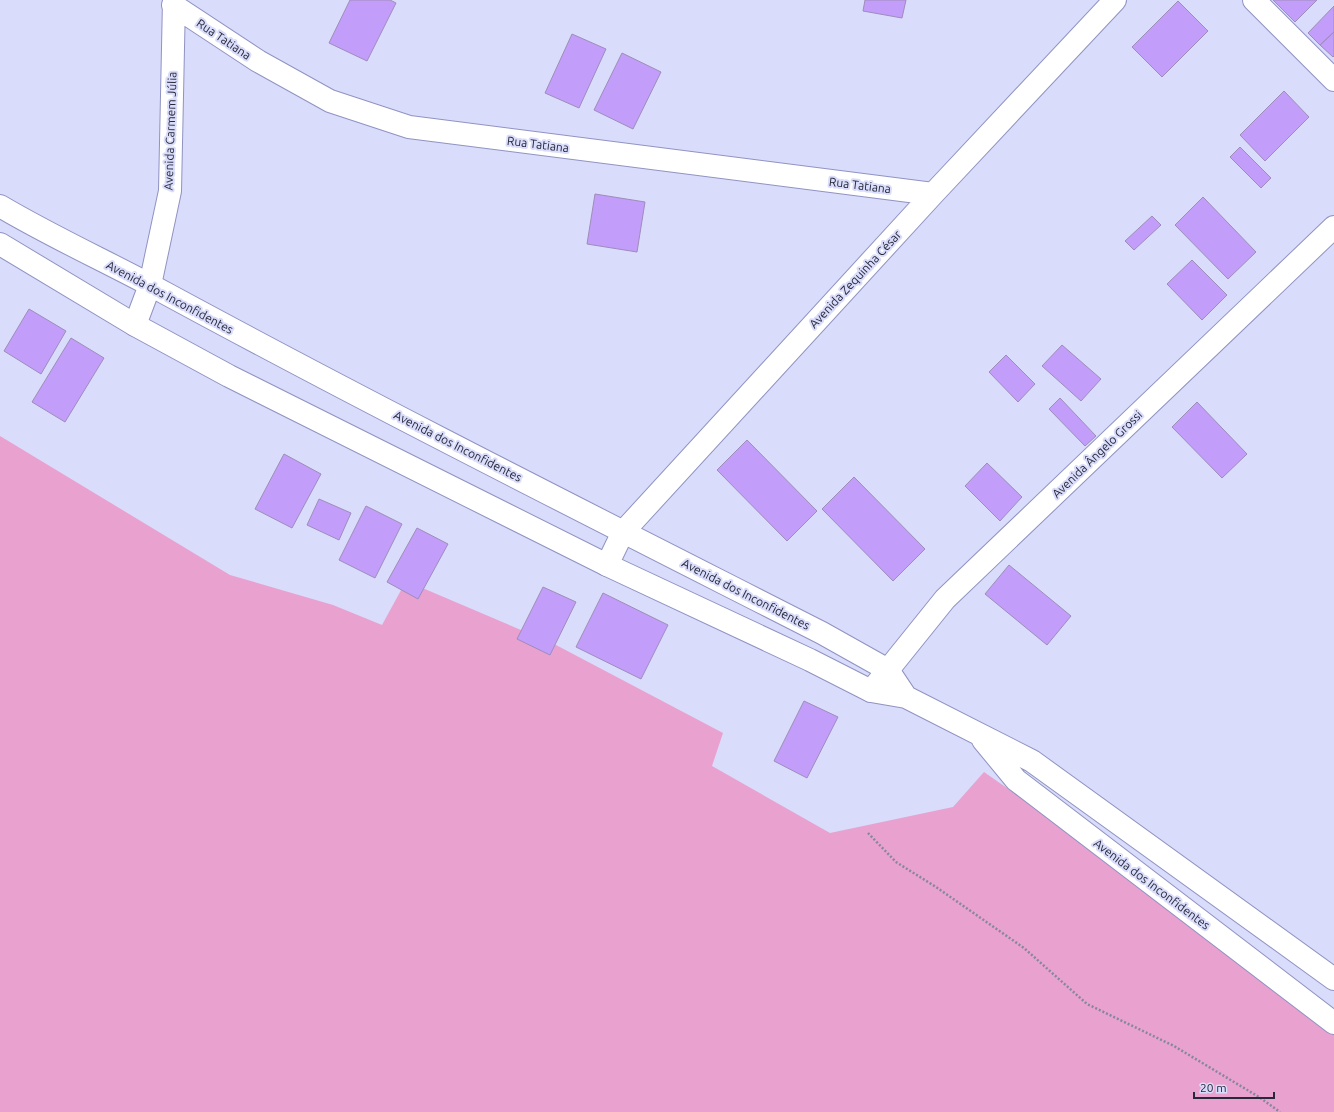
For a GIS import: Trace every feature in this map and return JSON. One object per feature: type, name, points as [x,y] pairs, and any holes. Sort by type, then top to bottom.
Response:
[{"type":"street","name":"Avenida Zequinha César","points":[[607,565],[623,532],[933,194],[1115,0]]},
{"type":"street","points":[[1254,0],[1334,80]]},
{"type":"street","name":"Rua Tatiana","points":[[174,2],[258,61],[330,101],[409,127],[933,194]]},
{"type":"street","name":"Avenida Carmem Júlia","points":[[135,324],[150,285],[170,191],[174,2]]},
{"type":"street","name":"Avenida dos Inconfidentes","points":[[0,206],[41,230],[150,285],[253,341],[822,633],[888,670],[906,697]]},
{"type":"street","name":"Avenida Ângelo Grossi","points":[[871,691],[945,599],[1334,227]]},
{"type":"street","name":"Avenida dos Inconfidentes","points":[[0,244],[135,324],[229,376],[607,565],[810,660],[871,691],[906,697],[1032,761],[1334,979]]},
{"type":"street","name":"Avenida dos Inconfidentes","points":[[979,735],[1016,780],[1334,1023]]},
{"type":"path","points":[[868,833],[896,862],[936,886],[1024,948],[1087,1004],[1174,1046],[1259,1097],[1280,1112]]},
{"type":"shaded area","points":[[0,436],[230,575],[333,605],[382,625],[406,581],[556,645],[723,733],[712,766],[830,833],[953,807],[984,772],[1334,1016],[1334,1112],[0,1112]]},
{"type":"building","points":[[350,0],[390,0],[396,3],[367,61],[329,43]]},
{"type":"building","points":[[865,0],[906,0],[902,18],[863,11]]},
{"type":"building","points":[[1273,0],[1317,0],[1295,22]]},
{"type":"building","points":[[1178,1],[1208,31],[1162,77],[1132,47]]},
{"type":"building","points":[[1334,6],[1334,32],[1320,45],[1308,33]]},
{"type":"building","points":[[1334,32],[1334,56],[1333,57],[1320,45]]},
{"type":"building","points":[[572,34],[606,49],[579,108],[545,93]]},
{"type":"building","points":[[622,53],[661,72],[633,129],[594,110]]},
{"type":"building","points":[[1284,91],[1309,117],[1265,161],[1240,135]]},
{"type":"building","points":[[1240,147],[1271,178],[1261,188],[1230,157]]},
{"type":"building","points":[[595,194],[645,202],[637,252],[587,244]]},
{"type":"building","points":[[1203,197],[1256,252],[1228,279],[1175,225]]},
{"type":"building","points":[[1152,216],[1161,225],[1134,250],[1125,241]]},
{"type":"building","points":[[1192,260],[1227,295],[1202,320],[1167,284]]},
{"type":"building","points":[[29,309],[66,331],[41,374],[4,351]]},
{"type":"building","points":[[71,338],[104,358],[65,422],[32,402]]},
{"type":"building","points":[[1062,345],[1101,379],[1081,401],[1042,366]]},
{"type":"building","points":[[1006,355],[1035,384],[1018,402],[989,372]]},
{"type":"building","points":[[1060,398],[1096,436],[1085,446],[1049,409]]},
{"type":"building","points":[[1197,402],[1247,454],[1222,478],[1172,427]]},
{"type":"building","points":[[747,440],[817,511],[787,541],[717,470]]},
{"type":"building","points":[[284,454],[321,474],[292,528],[255,509]]},
{"type":"building","points":[[987,463],[1022,497],[1000,521],[965,486]]},
{"type":"building","points":[[854,477],[925,549],[893,581],[822,509]]},
{"type":"building","points":[[319,499],[351,513],[339,540],[307,525]]},
{"type":"building","points":[[366,506],[402,524],[375,578],[339,560]]},
{"type":"building","points":[[417,528],[448,544],[418,599],[387,582]]},
{"type":"building","points":[[1009,565],[1071,616],[1047,645],[985,594]]},
{"type":"building","points":[[543,587],[576,602],[550,655],[517,639]]},
{"type":"building","points":[[603,593],[668,625],[641,679],[576,647]]},
{"type":"building","points":[[804,701],[838,717],[807,778],[774,761]]}]
